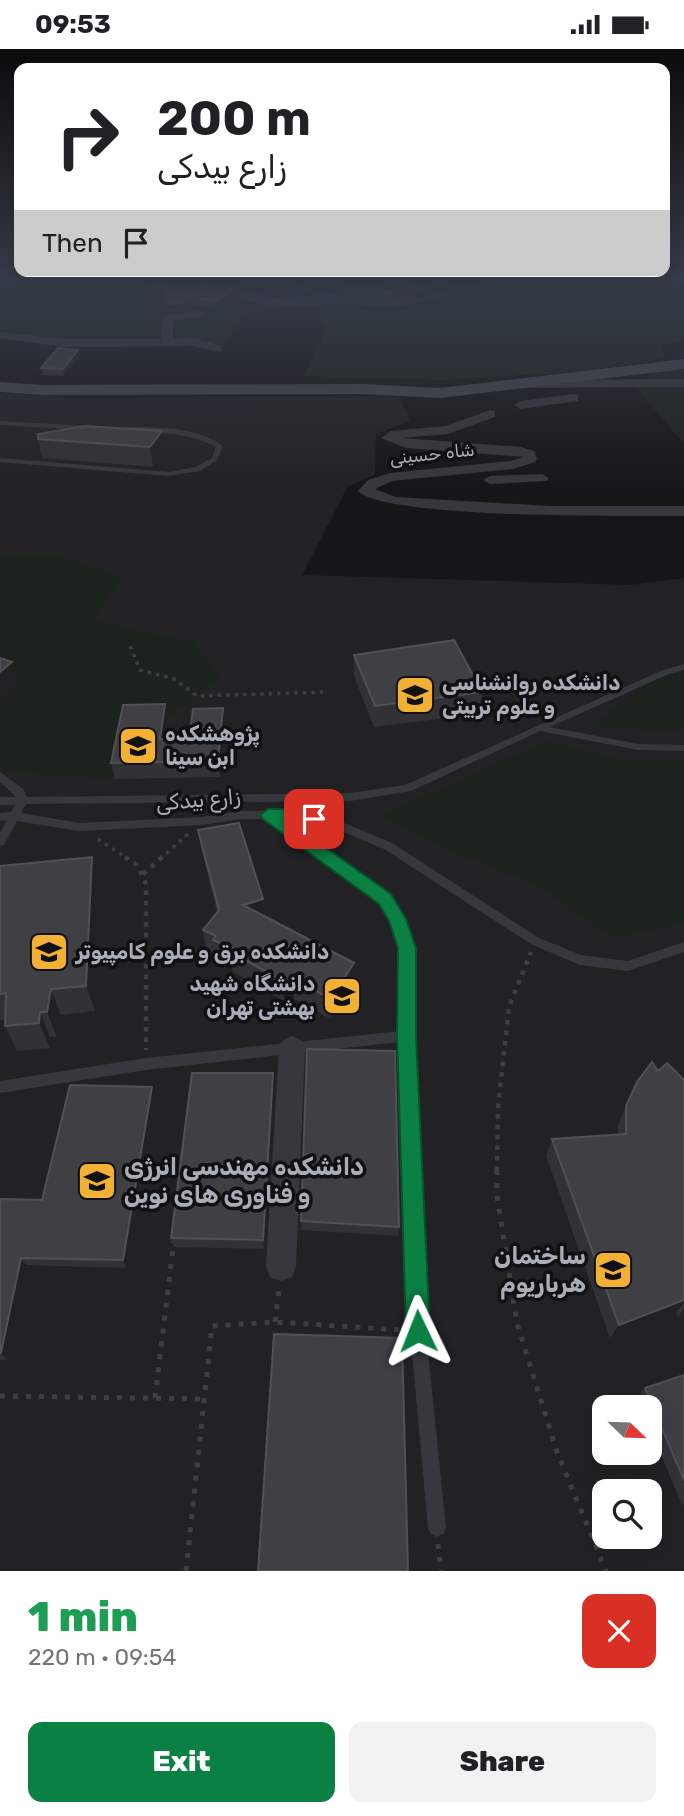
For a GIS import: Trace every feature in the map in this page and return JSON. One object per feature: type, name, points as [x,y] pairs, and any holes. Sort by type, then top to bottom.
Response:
[{"type":"street","points":[[211,347],[217,349]]},
{"type":"street","points":[[0,387],[363,389],[440,393],[684,362]]},
{"type":"street","points":[[0,382],[169,388]]},
{"type":"street","points":[[521,382],[684,383]]},
{"type":"street","points":[[520,405],[619,391],[632,384]]},
{"type":"street","name":"شاه حسینی","points":[[490,414],[447,430],[391,435],[388,438],[406,444],[522,451],[529,454],[530,459],[513,465],[390,477],[373,482],[365,491],[394,501],[562,511],[684,511]]},
{"type":"street","points":[[373,482],[542,478]]},
{"type":"street","points":[[281,1266],[292,1048]]},
{"type":"lane","points":[[0,423],[100,428]]},
{"type":"lane","points":[[0,460],[169,474],[197,469],[215,459],[220,446],[202,435],[164,429],[111,429]]},
{"type":"lane","name":"زارع بیدکی","points":[[0,800],[350,797],[407,788],[539,727],[684,667]]},
{"type":"lane","points":[[539,727],[653,749],[684,748]]},
{"type":"lane","points":[[0,775],[19,792],[23,800],[0,842]]},
{"type":"lane","name":"زارع بیدکی","points":[[0,817],[13,816],[79,827],[203,821],[240,815],[298,815],[331,822],[388,846],[535,941],[580,960],[628,966],[684,947]]},
{"type":"lane","points":[[268,815],[385,899],[397,919],[407,948],[406,1036],[418,1331],[437,1528]]},
{"type":"lane","points":[[0,1087],[146,1064],[406,1036]]},
{"type":"path","points":[[130,646],[141,670],[174,678],[197,696],[323,692]]},
{"type":"path","points":[[143,874],[203,821]]},
{"type":"path","points":[[79,827],[137,865],[146,884],[146,1064]]},
{"type":"path","points":[[535,941],[509,1007],[498,1106],[497,1196],[517,1323],[557,1452],[606,1571]]},
{"type":"path","points":[[155,1398],[175,1228]]},
{"type":"path","points":[[275,1322],[281,1266]]},
{"type":"path","points":[[186,1571],[212,1326],[275,1322],[418,1331]]},
{"type":"path","points":[[0,1396],[204,1399]]},
{"type":"path","points":[[437,1528],[441,1571]]},
{"type":"shaded area","points":[[318,347],[661,347],[666,358],[585,371],[445,380],[304,376]]},
{"type":"shaded area","points":[[684,368],[684,444],[638,390],[652,372]]},
{"type":"shaded area","name":"دانشگاه شهید بهشتی تهران","points":[[0,393],[78,398],[400,397],[410,421],[376,434],[375,475],[348,486],[302,575],[630,585],[684,578],[684,1571],[0,1571]]},
{"type":"shaded area","points":[[56,555],[122,577],[93,621],[193,642],[219,676],[168,719],[126,720],[115,779],[0,771],[0,557]]},
{"type":"shaded area","points":[[684,673],[684,729],[659,731],[591,726],[652,678]]},
{"type":"shaded area","points":[[546,741],[623,760],[684,760],[684,923],[612,938],[539,886],[434,844],[382,815]]},
{"type":"building","points":[[58,348],[78,350],[63,369],[41,368]]},
{"type":"building","points":[[85,426],[162,431],[150,447],[38,439],[38,434]]},
{"type":"building","points":[[454,640],[482,692],[375,706],[354,655]]},
{"type":"building","points":[[0,658],[12,662],[0,672]]},
{"type":"building","points":[[165,704],[160,739],[189,739],[193,709],[223,708],[218,761],[111,763],[123,705]]},
{"type":"building","points":[[239,823],[263,899],[243,905],[354,963],[331,999],[293,979],[283,981],[230,952],[232,948],[213,940],[216,936],[203,930],[219,910],[198,830]]},
{"type":"building","name":"دانشکده برق و علوم کامپیوتر","points":[[92,857],[86,986],[51,989],[47,1012],[40,1012],[39,1023],[5,1026],[6,993],[0,994],[0,866]]},
{"type":"building","points":[[307,1049],[395,1051],[399,1227],[301,1221]]},
{"type":"building","points":[[652,1062],[658,1071],[667,1063],[684,1080],[684,1300],[619,1325],[552,1139],[626,1134],[626,1106],[637,1082]]},
{"type":"building","points":[[192,1073],[273,1073],[263,1240],[171,1238]]},
{"type":"building","name":"دانشکده مهندسی انرژی و فناوری های نوین","points":[[70,1085],[152,1087],[123,1260],[21,1258],[0,1353],[0,1199],[42,1200]]},
{"type":"building","points":[[274,1334],[402,1338],[408,1571],[258,1571]]},
{"type":"building","points":[[684,1375],[684,1480],[662,1428],[662,1395],[648,1395],[645,1388]]},
{"type":"place","name":"دانشکده روانشناسی و علوم تربیتی","points":[[415,695]]},
{"type":"place","name":"پژوهشکده ابن سینا","points":[[138,746]]},
{"type":"place","name":"دانشکده برق و علوم کامپیوتر","points":[[49,952]]},
{"type":"place","name":"دانشگاه شهید بهشتی تهران","points":[[342,996]]},
{"type":"place","name":"دانشکده مهندسی انرژی و فناوری های نوین","points":[[97,1181]]},
{"type":"place","name":"ساختمان هرباریوم","points":[[613,1270]]},
{"type":"route","points":[[314,819],[298,815],[268,815],[385,899],[397,919],[407,948],[406,1036],[418,1331]]}]
